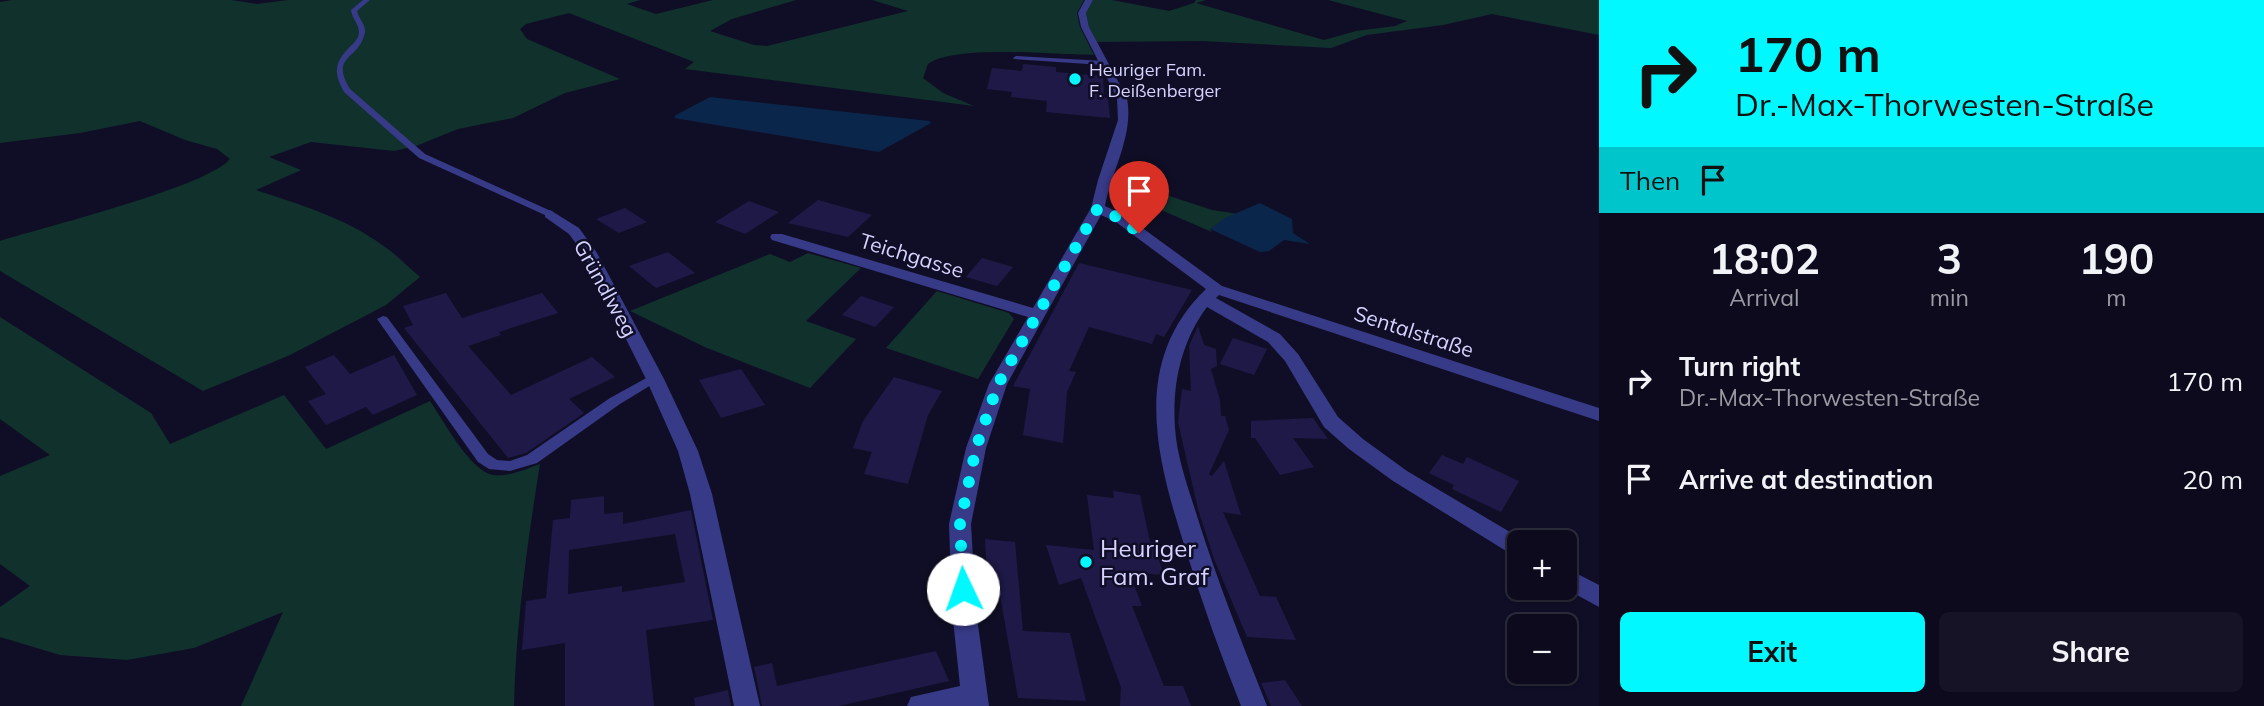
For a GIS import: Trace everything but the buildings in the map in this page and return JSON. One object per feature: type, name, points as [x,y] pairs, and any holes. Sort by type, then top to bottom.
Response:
[{"type":"street","points":[[920,706],[975,701],[964,610],[960,524],[976,448],[998,384],[1098,208],[1105,178],[1122,138],[1125,109],[1085,27],[1082,13],[1089,0]]},
{"type":"street","points":[[1098,208],[1121,219],[1210,293],[1274,338],[1292,358],[1331,422],[1356,444],[1400,476],[1507,541]]},
{"type":"street","name":"Gründlweg","points":[[550,214],[574,231],[590,253],[688,451],[701,494],[747,706]]},
{"type":"street","name":"Teichgasse","points":[[777,237],[1036,314]]},
{"type":"street","points":[[1210,293],[1190,314],[1177,342],[1167,384],[1165,429],[1180,495],[1216,611],[1254,706]]},
{"type":"street","name":"Sentalstraße","points":[[1210,293],[1599,415]]},
{"type":"street","points":[[1577,584],[1599,597]]},
{"type":"lane","name":"Gründlweg","points":[[367,0],[354,10],[363,27],[362,35],[346,52],[339,69],[340,80],[347,90],[422,156],[550,214]]},
{"type":"lane","points":[[1016,58],[1104,63]]},
{"type":"lane","points":[[383,319],[483,458],[494,465],[510,466],[532,459],[615,401],[654,379]]},
{"type":"green space","points":[[231,0],[257,4],[288,0],[640,0],[627,4],[656,14],[713,0],[796,0],[732,19],[710,31],[754,45],[767,46],[908,11],[872,0],[1084,0],[1077,13],[1080,27],[1094,55],[983,52],[941,58],[928,64],[923,78],[943,93],[974,106],[685,69],[694,62],[569,13],[526,24],[520,29],[527,39],[620,79],[565,93],[513,118],[458,129],[416,146],[394,151],[311,142],[269,157],[301,170],[256,190],[353,227],[387,249],[420,277],[386,305],[290,355],[203,391],[0,271],[0,241],[159,194],[191,182],[230,159],[217,149],[185,140],[140,121],[80,133],[0,143],[0,2]]},
{"type":"green space","points":[[1093,0],[1112,0],[1169,11],[1196,0],[1206,0],[1196,3],[1324,40],[1356,31],[1395,26],[1407,21],[1328,0],[1599,0],[1599,35],[1492,14],[1443,25],[1367,35],[1331,48],[1202,41],[1097,42],[1089,27],[1086,13]]},
{"type":"green space","points":[[1112,177],[1212,210],[1238,214],[1210,229],[1212,232],[1161,210],[1108,192]]},
{"type":"green space","points":[[808,253],[861,268],[806,321],[856,339],[810,388],[707,348],[630,311],[770,254],[790,262]]},
{"type":"green space","points":[[937,291],[1009,313],[1014,319],[978,379],[886,348]]},
{"type":"green space","points":[[0,317],[151,413],[170,444],[284,395],[326,449],[430,401],[466,455],[484,471],[493,475],[505,475],[540,464],[523,585],[514,706],[241,706],[283,612],[194,648],[127,660],[60,655],[0,637],[0,607],[30,586],[0,564],[0,476],[50,455],[0,419]]},
{"type":"water","points":[[710,97],[931,123],[879,152],[674,118]]},
{"type":"water","points":[[1260,203],[1292,219],[1293,233],[1310,244],[1284,240],[1269,251],[1260,252],[1210,229],[1225,218]]},
{"type":"place","name":"Heuriger Fam. F. Deißenberger","points":[[1075,79]]},
{"type":"place","name":"Heuriger Fam. Graf","points":[[1086,562]]},
{"type":"route","points":[[963,589],[960,524],[976,448],[998,384],[1098,208],[1121,219],[1139,233]]}]
